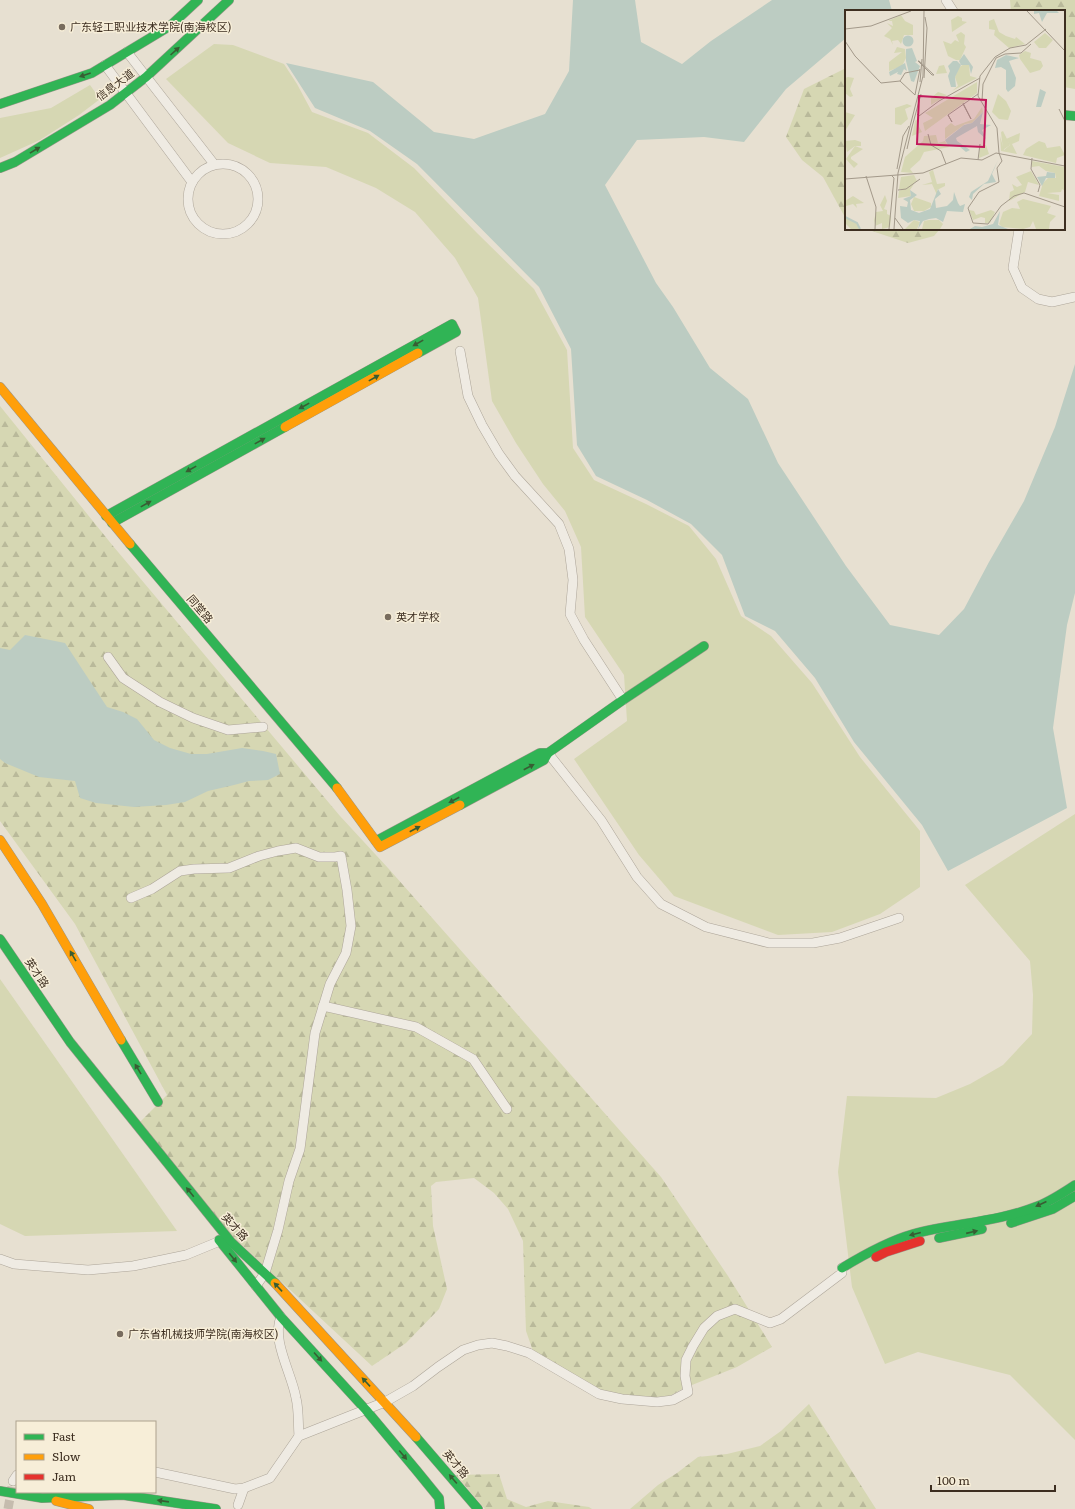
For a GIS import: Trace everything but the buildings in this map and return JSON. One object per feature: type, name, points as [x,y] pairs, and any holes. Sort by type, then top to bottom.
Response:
[{"type":"street","name":"信息大道","points":[[0,104],[92,73],[170,26],[198,0]]},
{"type":"street","name":"信息大道","points":[[0,168],[15,162],[110,105],[146,77],[229,0]]},
{"type":"street","points":[[946,0],[951,10]]},
{"type":"street","points":[[127,52],[214,164]]},
{"type":"street","points":[[105,65],[192,182]]},
{"type":"street","points":[[1065,106],[1075,108]]},
{"type":"street","points":[[1065,115],[1075,116]]},
{"type":"street","points":[[226,163],[238,166],[249,173],[254,180],[258,192],[259,204],[255,216],[247,226],[230,234],[218,234],[206,230],[196,222],[190,211],[188,199],[189,189],[192,182],[203,169],[214,164],[226,163]]},
{"type":"street","points":[[1019,230],[1013,268],[1022,288],[1038,299],[1052,302],[1075,297]]},
{"type":"street","points":[[109,519],[454,328]]},
{"type":"street","points":[[460,351],[468,396],[482,425],[499,454],[515,476],[559,524],[569,549],[573,580],[570,614],[584,640],[623,700]]},
{"type":"street","name":"同堂路","points":[[0,387],[109,519],[334,785],[378,844],[540,753],[548,753]]},
{"type":"street","points":[[704,646],[623,700],[548,753],[601,820],[637,877],[661,904],[706,927],[769,943],[813,943],[840,938],[899,918]]},
{"type":"street","points":[[108,657],[123,678],[160,702],[193,718],[228,730],[263,727]]},
{"type":"street","points":[[0,840],[51,918],[104,1013],[158,1102]]},
{"type":"street","points":[[131,898],[152,888],[180,871],[229,868],[258,856],[278,851],[296,848],[319,857],[341,856],[351,926],[346,954],[330,984],[315,1033],[300,1150],[289,1181],[278,1230],[265,1273],[256,1286]]},
{"type":"street","name":"英才路","points":[[0,939],[70,1042],[231,1242],[265,1273],[385,1402],[478,1509]]},
{"type":"street","name":"英才路","points":[[0,947],[76,1059],[138,1140],[281,1317],[366,1410],[439,1498],[440,1509]]},
{"type":"street","points":[[323,1006],[416,1027],[473,1059],[507,1109]]},
{"type":"street","points":[[156,1472],[235,1489],[244,1488],[270,1478],[299,1436],[385,1402],[413,1386],[463,1350],[478,1345],[492,1343],[529,1353],[599,1394],[643,1402],[673,1400],[688,1392],[685,1376],[686,1360],[704,1328],[717,1316],[736,1309],[770,1323],[781,1319],[842,1270],[890,1241],[914,1233],[998,1218],[1040,1206],[1075,1185]]},
{"type":"street","points":[[842,1270],[856,1269],[886,1252],[919,1241],[962,1234],[1029,1218],[1053,1209],[1075,1196]]},
{"type":"street","points":[[0,1260],[14,1264],[96,1270],[133,1266],[186,1255],[220,1241]]},
{"type":"street","points":[[281,1317],[278,1324],[280,1349],[297,1400],[299,1436]]},
{"type":"street","points":[[238,1505],[244,1488]]},
{"type":"street","points":[[0,1491],[42,1498],[89,1509]]},
{"type":"street","points":[[42,1498],[123,1496],[216,1509]]},
{"type":"green space","points":[[1010,0],[1075,0],[1075,89],[1065,87],[1065,10],[1011,10]]},
{"type":"green space","points":[[214,44],[233,45],[284,64],[312,112],[368,133],[414,168],[534,289],[567,350],[573,448],[594,480],[689,526],[716,559],[741,616],[771,636],[812,683],[860,757],[920,831],[920,887],[880,914],[832,932],[778,935],[674,896],[639,855],[574,759],[627,721],[624,675],[585,617],[581,547],[565,511],[543,484],[516,443],[492,401],[478,298],[455,258],[415,212],[376,188],[326,167],[270,163],[228,143],[166,79]]},
{"type":"green space","points":[[845,68],[845,217],[823,177],[802,160],[786,137],[804,89]]},
{"type":"green space","points":[[90,85],[100,99],[79,115],[40,140],[0,158],[0,118],[51,108]]},
{"type":"green space","points":[[869,230],[939,230],[934,236],[908,243]]},
{"type":"green space","points":[[0,406],[113,546],[340,816],[388,868],[661,1177],[728,1276],[772,1347],[737,1367],[682,1389],[670,1396],[640,1398],[602,1392],[533,1351],[526,1331],[523,1241],[508,1209],[494,1193],[474,1178],[436,1182],[431,1186],[433,1226],[447,1289],[439,1309],[406,1343],[372,1366],[229,1233],[139,1123],[167,1095],[75,924],[0,821]]},
{"type":"green space","points":[[1075,814],[1075,1440],[1010,1375],[918,1352],[885,1364],[852,1287],[838,1172],[847,1096],[936,1098],[970,1084],[1003,1065],[1032,1034],[1033,995],[1030,961],[965,885]]},
{"type":"green space","points":[[0,979],[177,1231],[25,1236],[0,1224]]},
{"type":"green space","points":[[809,1404],[876,1509],[630,1509],[658,1485],[698,1457],[727,1454],[760,1446],[781,1431]]},
{"type":"green space","points":[[499,1474],[507,1499],[526,1507],[548,1501],[589,1507],[592,1509],[485,1509],[456,1475]]},
{"type":"shaded area","points":[[573,0],[635,0],[641,42],[682,64],[711,41],[772,0],[889,0],[892,10],[845,10],[845,39],[786,89],[744,142],[704,137],[637,140],[605,185],[656,283],[673,307],[710,368],[748,399],[778,463],[846,566],[890,625],[939,635],[964,609],[1024,501],[1055,427],[1075,364],[1075,593],[1067,625],[1053,728],[1067,808],[948,871],[922,825],[854,742],[815,678],[775,631],[745,616],[722,555],[691,524],[647,500],[596,476],[577,445],[571,349],[539,287],[417,164],[370,131],[315,108],[286,63],[373,82],[434,132],[474,139],[545,114],[569,71]]},
{"type":"shaded area","points":[[25,635],[65,643],[107,707],[123,712],[137,719],[154,740],[170,748],[191,754],[207,754],[242,748],[276,754],[280,774],[268,780],[249,781],[208,791],[185,802],[134,807],[96,803],[80,798],[75,781],[39,777],[5,763],[0,759],[0,648],[10,650]]},
{"type":"tunnel","points":[[8,1509],[13,1481]]},
{"type":"traffic: fast","points":[[0,104],[92,73],[170,26],[198,0]]},
{"type":"traffic: fast","points":[[0,168],[15,162],[110,105],[146,77],[229,0]]},
{"type":"traffic: fast","points":[[1065,115],[1075,116]]},
{"type":"traffic: fast","points":[[106,516],[452,324],[456,332],[418,353]]},
{"type":"traffic: fast","points":[[112,523],[285,427]]},
{"type":"traffic: fast","points":[[130,544],[337,788]]},
{"type":"traffic: fast","points":[[548,753],[623,700],[704,646]]},
{"type":"traffic: fast","points":[[376,841],[540,753],[548,753],[544,760],[460,805]]},
{"type":"traffic: fast","points":[[0,939],[70,1042],[231,1242],[275,1283]]},
{"type":"traffic: fast","points":[[121,1040],[158,1102]]},
{"type":"traffic: fast","points":[[842,1268],[877,1248],[895,1240],[929,1230],[1007,1216],[1048,1202],[1075,1185]]},
{"type":"traffic: fast","points":[[1011,1223],[1053,1209],[1075,1196]]},
{"type":"traffic: fast","points":[[939,1238],[982,1229]]},
{"type":"traffic: fast","points":[[219,1240],[281,1317],[366,1410],[417,1471],[439,1498],[440,1509]]},
{"type":"traffic: fast","points":[[416,1437],[478,1509]]},
{"type":"traffic: fast","points":[[0,1491],[42,1498],[123,1495],[216,1509]]},
{"type":"traffic: slow","points":[[285,427],[418,353]]},
{"type":"traffic: slow","points":[[0,387],[130,544]]},
{"type":"traffic: slow","points":[[337,788],[380,847],[460,805]]},
{"type":"traffic: slow","points":[[0,840],[42,904],[121,1040]]},
{"type":"traffic: slow","points":[[275,1283],[416,1437]]},
{"type":"traffic: slow","points":[[56,1501],[89,1509]]},
{"type":"traffic: jam","points":[[876,1257],[886,1252],[920,1241]]},
{"type":"place","name":"广东轻工职业技术学院(南海校区)","points":[[62,27]]},
{"type":"place","name":"英才学校","points":[[388,617]]},
{"type":"place","name":"广东省机械技师学院(南海校区)","points":[[120,1334]]}]
